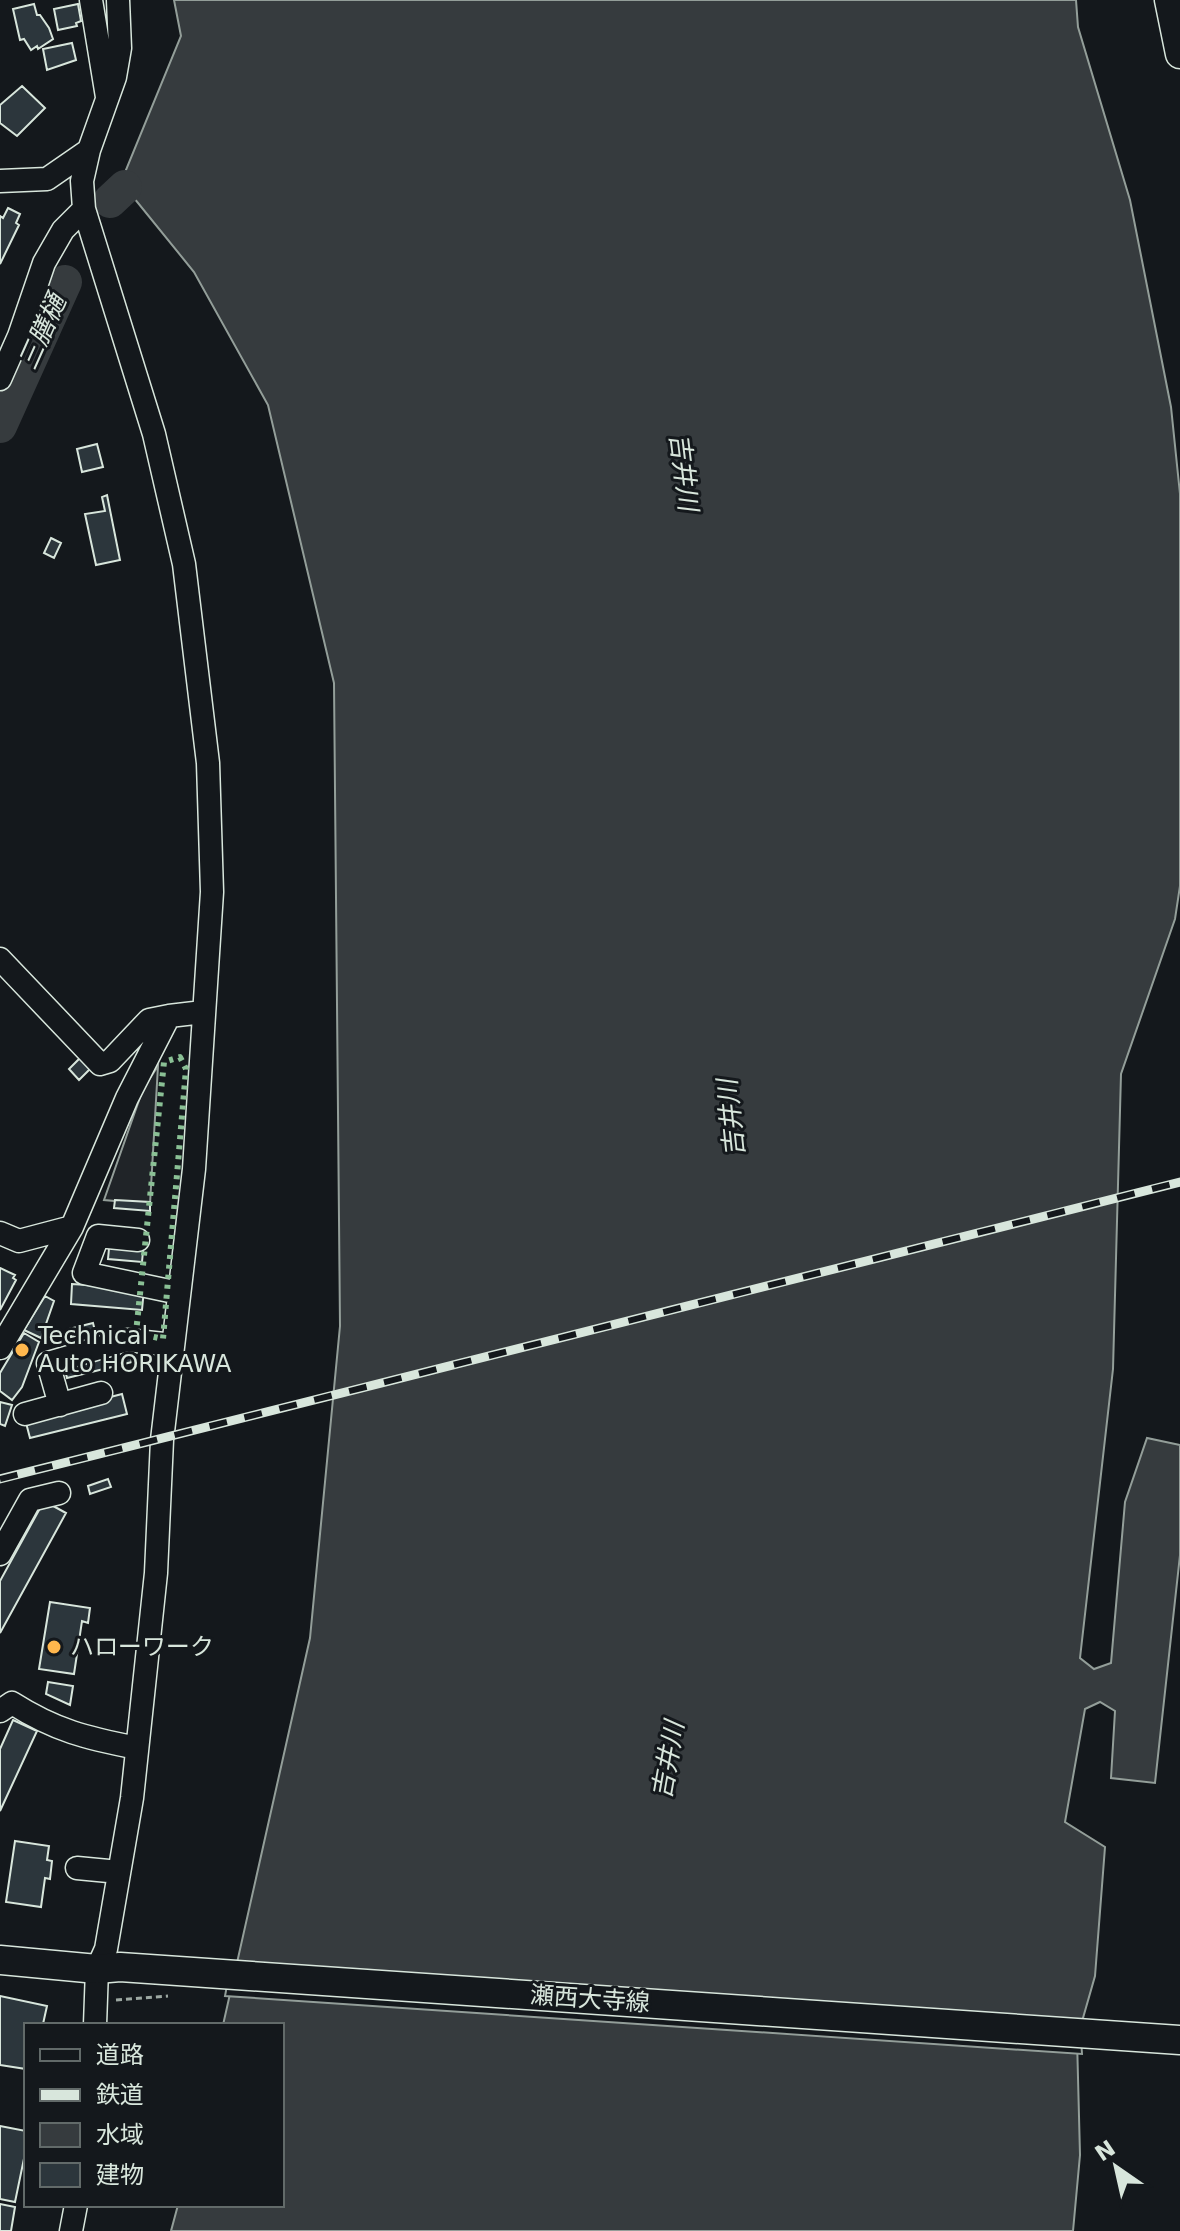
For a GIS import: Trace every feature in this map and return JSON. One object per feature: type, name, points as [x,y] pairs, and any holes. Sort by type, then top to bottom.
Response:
[{"type":"main road","points":[[1169,0],[1180,54]]},
{"type":"main road","name":"瀬西大寺線","points":[[0,1960],[1180,2040]]},
{"type":"street","points":[[91,0],[107,99]]},
{"type":"street","points":[[95,2023],[108,1968],[106,1949],[137,1748],[156,1573],[162,1440],[194,1169],[212,892],[208,763],[184,564],[154,434],[84,209],[82,181],[89,150],[115,77],[120,48],[118,0]]},
{"type":"street","points":[[0,181],[47,179],[89,150]]},
{"type":"street","points":[[0,379],[19,336],[44,263],[63,230],[84,209]]},
{"type":"street","points":[[0,959],[100,1064],[110,1061],[149,1020],[203,1012]]},
{"type":"street","points":[[0,1348],[72,1227],[127,1098],[169,1016]]},
{"type":"street","points":[[0,1233],[19,1241],[72,1227]]},
{"type":"street","points":[[138,1240],[98,1236],[84,1273],[179,1293]]},
{"type":"street","points":[[60,1405],[48,1363],[127,1340],[173,1345]]},
{"type":"street","points":[[25,1414],[101,1393]]},
{"type":"street","points":[[0,1554],[30,1500],[59,1493]]},
{"type":"street","points":[[0,1711],[12,1703],[40,1721],[81,1737],[137,1748]]},
{"type":"street","points":[[77,1868],[119,1872]]},
{"type":"street","points":[[71,2231],[76,2207]]},
{"type":"shaded area","points":[[158,1066],[150,1204],[104,1200],[143,1089]]},
{"type":"water","name":"吉井川","points":[[174,0],[1076,0],[1078,27],[1130,200],[1171,407],[1180,494],[1180,886],[1175,919],[1121,1074],[1113,1369],[1080,1658],[1094,1669],[1111,1663],[1125,1502],[1147,1438],[1180,1445],[1180,1555],[1155,1783],[1111,1778],[1115,1711],[1100,1702],[1085,1709],[1065,1822],[1105,1847],[1095,1976],[1077,2039],[1080,2155],[1073,2231],[171,2231],[177,2207],[284,2207],[284,2023],[223,2023],[310,1638],[340,1326],[334,683],[268,405],[194,272],[121,182],[181,36]]},
{"type":"pier","points":[[231,1964],[1081,2039],[1082,2054],[225,1996]]},
{"type":"building","points":[[34,4],[37,15],[49,28],[53,39],[31,50],[24,39],[20,40],[13,9]]},
{"type":"building","points":[[78,4],[81,21],[76,23],[77,26],[58,30],[54,9]]},
{"type":"building","points":[[72,43],[76,60],[47,70],[43,49]]},
{"type":"building","points":[[22,86],[45,108],[17,136],[0,123],[0,105]]},
{"type":"building","points":[[8,208],[20,214],[16,223],[19,225],[0,264],[0,216],[3,218]]},
{"type":"building","points":[[97,444],[103,467],[82,472],[77,449]]},
{"type":"building","points":[[107,495],[120,560],[96,565],[85,514],[105,511],[102,497]]},
{"type":"building","points":[[51,538],[61,543],[54,558],[44,553]]},
{"type":"building","points":[[81,1057],[92,1067],[79,1080],[69,1069]]},
{"type":"building","points":[[115,1200],[150,1202],[150,1211],[114,1208]]},
{"type":"building","points":[[110,1238],[144,1241],[142,1262],[108,1259]]},
{"type":"building","points":[[0,1268],[15,1275],[13,1278],[16,1280],[0,1310]]},
{"type":"building","points":[[72,1284],[144,1289],[142,1310],[71,1304]]},
{"type":"building","points":[[45,1296],[54,1301],[41,1338],[24,1330]]},
{"type":"building","points":[[93,1323],[95,1331],[71,1337],[69,1329]]},
{"type":"building","points":[[24,1333],[39,1342],[22,1387],[12,1400],[0,1391],[0,1373]]},
{"type":"building","points":[[127,1343],[132,1362],[67,1378],[62,1359]]},
{"type":"building","points":[[122,1394],[127,1414],[30,1438],[25,1419]]},
{"type":"building","points":[[0,1402],[12,1405],[5,1426],[0,1424]]},
{"type":"building","points":[[108,1479],[111,1487],[90,1494],[88,1486]]},
{"type":"building","points":[[44,1501],[66,1513],[0,1633],[0,1581]]},
{"type":"building","points":[[50,1602],[90,1608],[88,1623],[82,1621],[74,1674],[39,1669]]},
{"type":"building","points":[[48,1682],[73,1686],[70,1705],[46,1694]]},
{"type":"building","points":[[13,1720],[37,1731],[0,1811],[0,1749]]},
{"type":"building","points":[[15,1841],[49,1846],[47,1860],[52,1861],[50,1879],[45,1878],[41,1907],[6,1902]]},
{"type":"building","points":[[0,1996],[47,2006],[43,2023],[24,2023],[24,2069],[0,2065]]},
{"type":"building","points":[[0,2126],[24,2131],[24,2159],[15,2202],[0,2199]]},
{"type":"building","points":[[0,2204],[15,2207],[11,2231],[0,2231]]},
{"type":"waterway","name":"三膳樋","points":[[110,201],[125,187]]},
{"type":"waterway","name":"三膳樋","points":[[0,426],[65,282]]},
{"type":"railway","points":[[0,1479],[1180,1182]]},
{"type":"hedge","points":[[180,1057],[186,1069],[163,1339],[136,1333],[164,1062],[180,1057]]},
{"type":"place","name":"Technical Auto HORIKAWA","points":[[22,1350]]},
{"type":"place","name":"ハローワーク","points":[[54,1647]]}]
